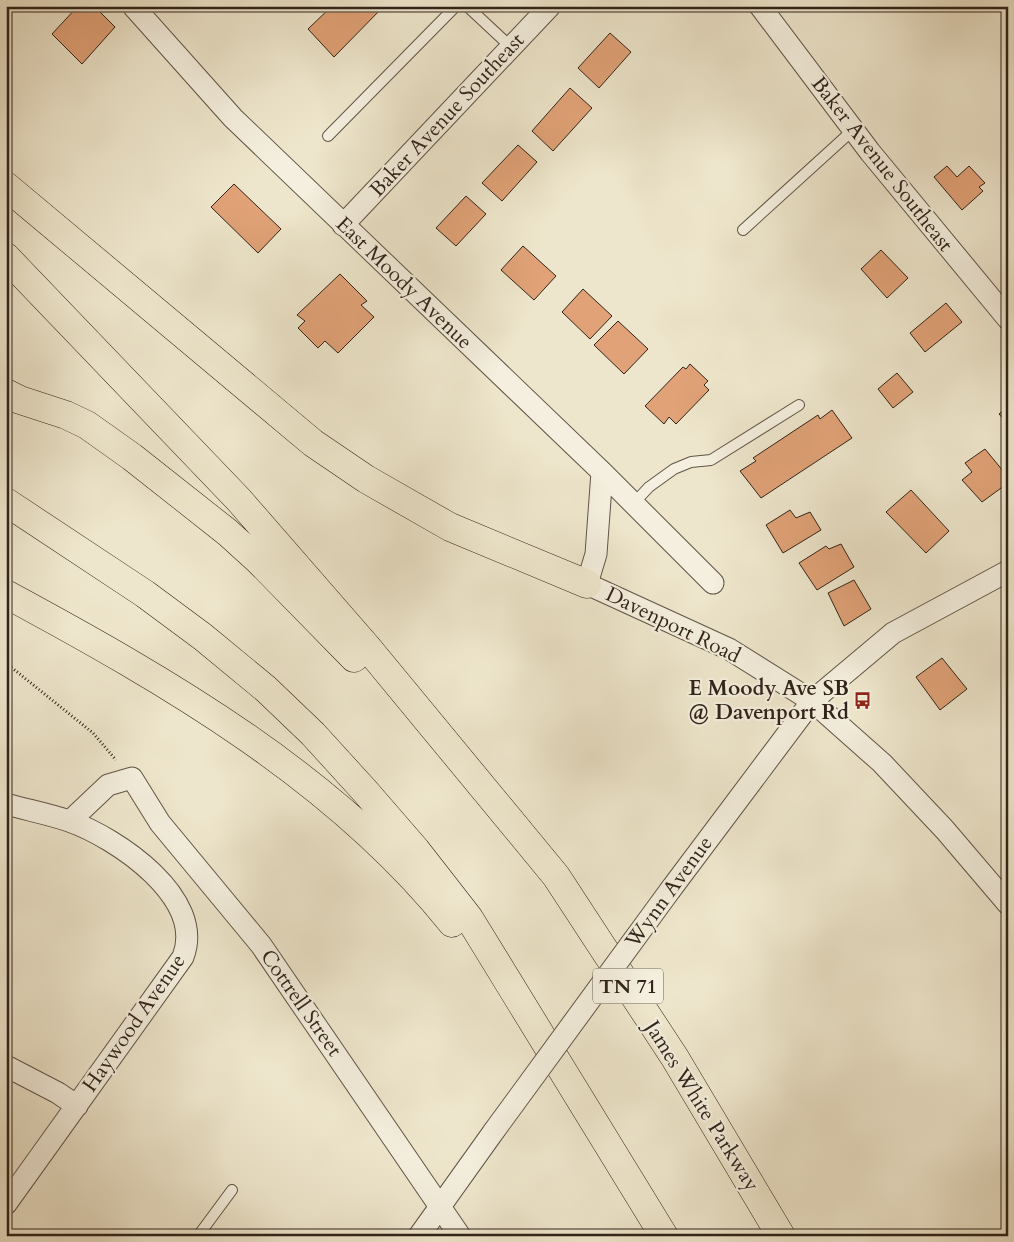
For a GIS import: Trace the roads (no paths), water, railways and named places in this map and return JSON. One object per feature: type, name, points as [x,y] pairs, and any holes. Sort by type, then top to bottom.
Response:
[{"type":"highway","points":[[6,186],[313,443],[366,479],[450,527],[587,584]]},
{"type":"highway","points":[[6,257],[239,500],[481,784]]},
{"type":"highway","points":[[6,393],[20,400],[66,415],[87,425],[132,457],[220,527],[259,561],[481,784]]},
{"type":"highway","points":[[6,502],[145,594],[203,637],[266,689],[313,734],[416,850],[469,918],[664,1236]]},
{"type":"highway","points":[[6,594],[103,647],[207,712],[294,772],[385,851],[444,913],[535,1026]]},
{"type":"highway","name":"James White Parkway","points":[[481,784],[556,876],[674,1058],[781,1236]]},
{"type":"street","name":"East Moody Avenue","points":[[133,6],[234,118],[343,225],[634,503],[713,583]]},
{"type":"street","name":"Baker Avenue Southeast","points":[[343,225],[550,6]]},
{"type":"street","name":"Baker Avenue Southeast","points":[[760,6],[853,130],[1008,319]]},
{"type":"street","points":[[587,584],[596,554],[602,472]]},
{"type":"street","points":[[1008,571],[893,633],[812,701],[882,762],[945,830],[1008,904]]},
{"type":"street","name":"Davenport Road","points":[[587,584],[729,649],[812,701]]},
{"type":"street","name":"Wynn Avenue","points":[[419,1236],[671,889],[812,701]]},
{"type":"street","name":"Cottrell Street","points":[[70,821],[108,785],[132,778],[160,823],[261,945],[460,1236]]},
{"type":"street","name":"Haywood Avenue","points":[[6,804],[70,821],[122,849],[142,863],[162,883],[178,906],[188,934],[187,946],[183,957],[6,1204]]},
{"type":"street","points":[[6,1066],[58,1093],[77,1106]]},
{"type":"lane","points":[[328,136],[456,6]]},
{"type":"lane","points":[[467,6],[511,47]]},
{"type":"lane","points":[[742,230],[853,130]]},
{"type":"lane","points":[[634,503],[649,487],[674,469],[691,462],[710,460],[799,405]]},
{"type":"lane","points":[[198,1236],[232,1190]]},
{"type":"place","name":"E Moody Ave SB @ Davenport Rd","points":[[863,700]]}]
